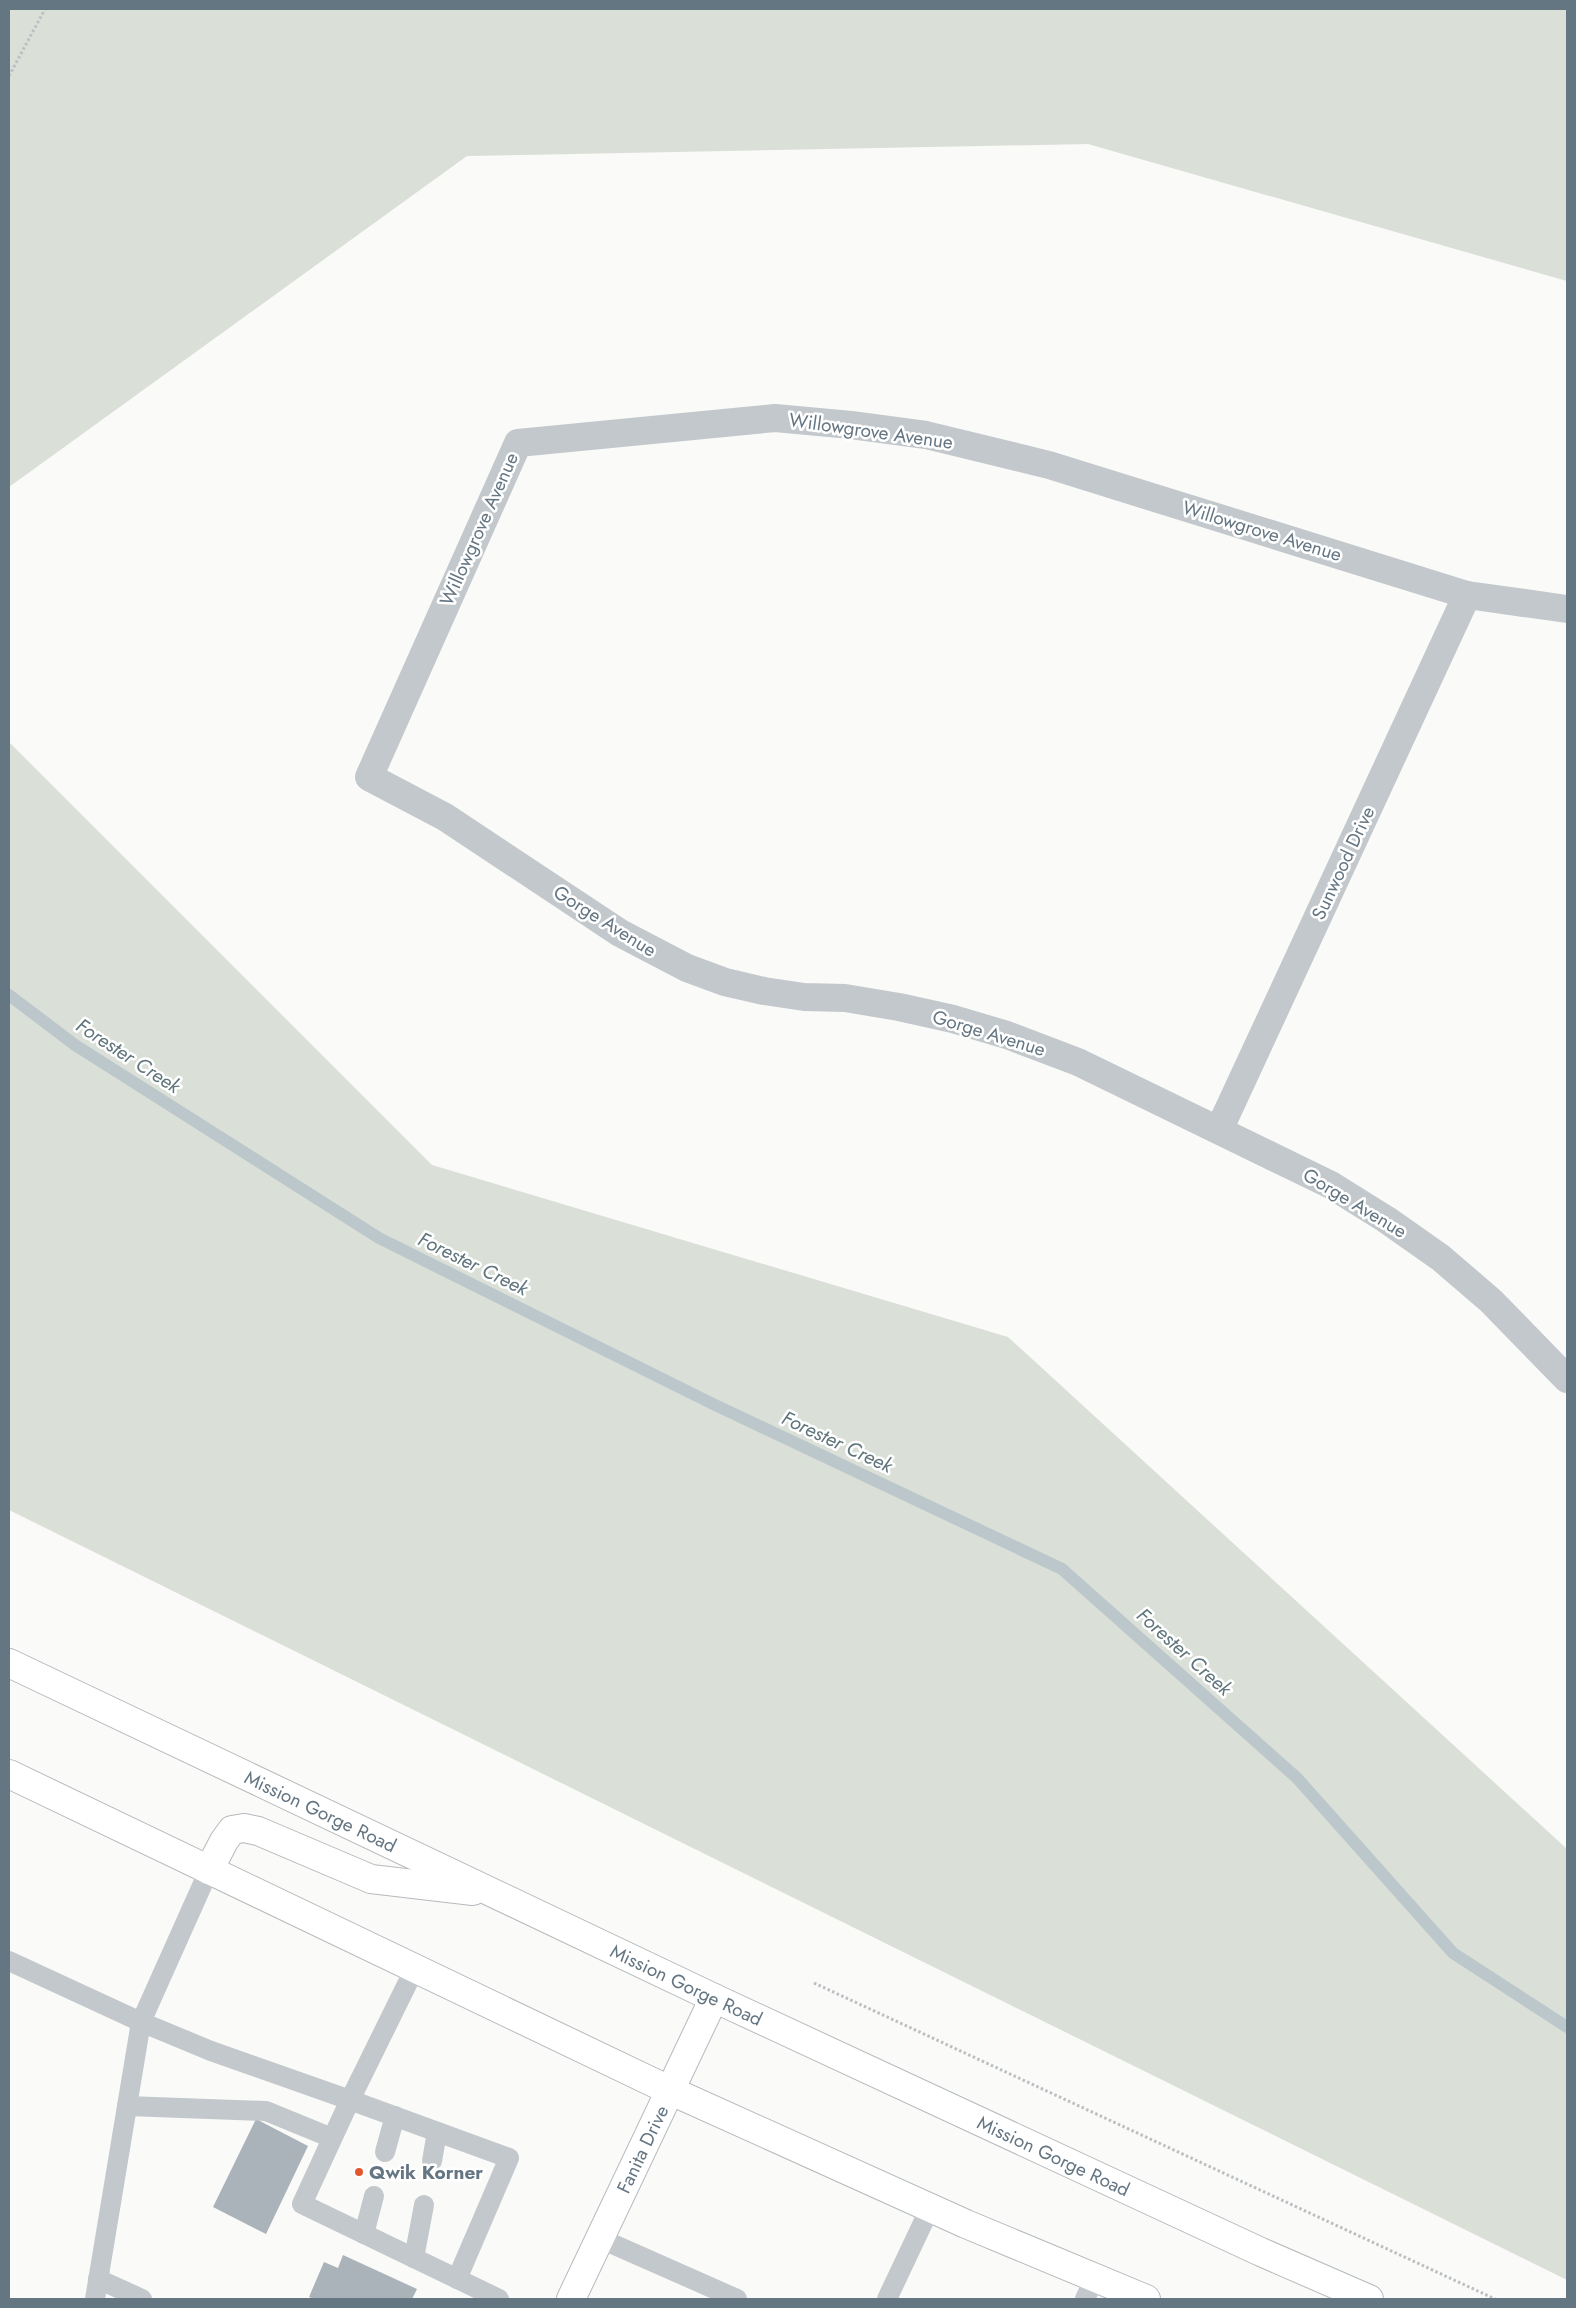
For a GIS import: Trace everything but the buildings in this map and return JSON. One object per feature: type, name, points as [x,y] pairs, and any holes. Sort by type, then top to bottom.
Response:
[{"type":"main road","name":"Mission Gorge Road","points":[[9,1662],[714,1998],[1252,2248],[1369,2299]]},
{"type":"main road","points":[[9,1774],[669,2090],[930,2208],[1090,2288],[1146,2299]]},
{"type":"main road","points":[[209,1870],[232,1830],[244,1828],[258,1831],[371,1879],[497,1894]]},
{"type":"main road","name":"Fanita Drive","points":[[571,2299],[714,1998]]},
{"type":"street","name":"Willowgrove Avenue","points":[[369,777],[518,442],[775,418],[851,425],[926,435],[1049,465],[1467,595],[1567,609]]},
{"type":"street","name":"Sunwood Drive","points":[[1218,1130],[1467,595]]},
{"type":"street","name":"Gorge Avenue","points":[[369,777],[445,817],[620,933],[653,953],[687,968],[725,982],[764,991],[804,996],[845,998],[899,1007],[1006,1035],[1078,1062],[1331,1185],[1388,1220],[1441,1258],[1530,1338],[1567,1379]]},
{"type":"lane","points":[[95,2299],[141,2022],[209,1870]]},
{"type":"lane","points":[[10,1964],[211,2051],[509,2158],[457,2279]]},
{"type":"lane","points":[[415,1968],[350,2100],[302,2204],[499,2299]]},
{"type":"lane","points":[[127,2106],[266,2110],[332,2138]]},
{"type":"lane","points":[[385,2152],[395,2116]]},
{"type":"lane","points":[[432,2161],[437,2132]]},
{"type":"lane","points":[[364,2234],[374,2196]]},
{"type":"lane","points":[[414,2258],[424,2205]]},
{"type":"lane","points":[[887,2299],[930,2208]]},
{"type":"lane","points":[[599,2238],[737,2299]]},
{"type":"lane","points":[[98,2279],[142,2299]]},
{"type":"path","points":[[9,76],[45,9]]},
{"type":"path","points":[[814,1983],[1495,2299]]},
{"type":"shaded area","points":[[9,9],[1567,9],[1567,281],[1088,144],[467,156],[9,487]]},
{"type":"shaded area","points":[[9,742],[432,1165],[1008,1337],[1567,1849],[1567,2280],[9,1510]]},
{"type":"waterway","name":"Forester Creek","points":[[9,995],[75,1045],[379,1238],[713,1404],[1062,1569],[1297,1778],[1453,1953],[1567,2027]]},
{"type":"place","name":"Qwik Korner","points":[[359,2172]]}]
